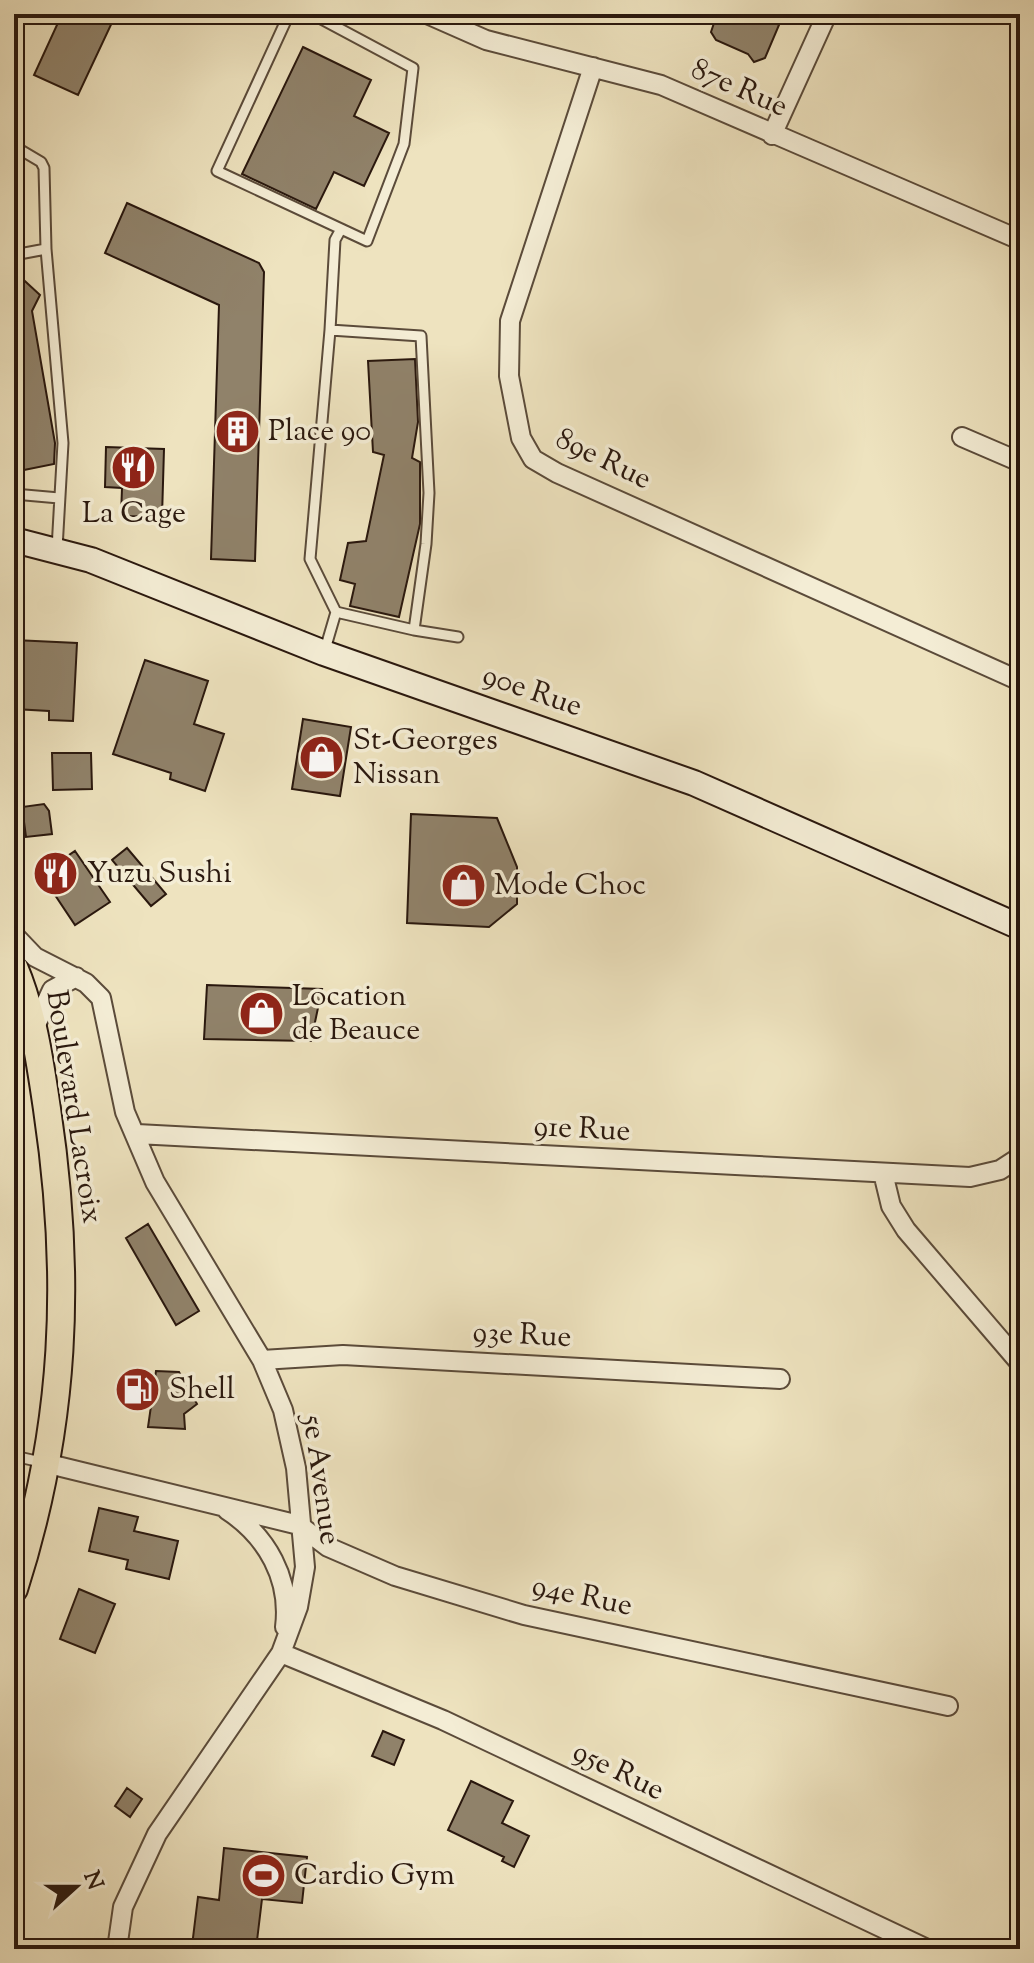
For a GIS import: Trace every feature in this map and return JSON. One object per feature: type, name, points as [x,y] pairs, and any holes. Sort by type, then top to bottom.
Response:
[{"type":"main road","name":"Boulevard Lacroix","points":[[14,967],[34,1029],[63,1238],[61,1340],[49,1464],[14,1589]]},
{"type":"street","name":"87e Rue","points":[[427,14],[486,40],[661,85],[1020,240]]},
{"type":"street","points":[[772,135],[827,14]]},
{"type":"street","name":"89e Rue","points":[[593,67],[510,321],[510,386],[526,450],[533,459],[557,473],[1020,681]]},
{"type":"street","points":[[962,437],[1020,462]]},
{"type":"street","name":"90e Rue","points":[[14,540],[57,549],[324,653],[694,783],[1020,927]]},
{"type":"street","name":"5e Avenue","points":[[14,935],[35,957],[76,977],[101,998],[107,1014],[116,1081],[125,1112],[155,1182],[262,1360],[283,1410],[296,1468],[305,1567],[298,1607],[281,1653],[157,1834],[123,1907],[117,1949]]},
{"type":"street","points":[[34,1029],[52,990],[76,977]]},
{"type":"street","name":"91e Rue","points":[[137,1134],[986,1176],[1020,1157]]},
{"type":"street","points":[[883,1173],[891,1206],[906,1230],[1020,1363]]},
{"type":"street","name":"93e Rue","points":[[262,1360],[343,1355],[780,1379]]},
{"type":"street","name":"94e Rue","points":[[49,1464],[299,1525],[328,1547],[395,1576],[524,1615],[948,1706]]},
{"type":"street","name":"94e Rue","points":[[217,1504],[255,1533],[275,1565],[284,1586],[286,1612],[281,1653]]},
{"type":"street","name":"95e Rue","points":[[281,1653],[443,1720],[927,1949]]},
{"type":"lane","points":[[289,14],[217,171],[367,241],[404,144],[413,68],[312,14]]},
{"type":"lane","points":[[14,146],[41,162],[44,168],[46,249],[63,443],[57,549]]},
{"type":"lane","points":[[324,653],[336,612],[310,559],[335,240],[341,229]]},
{"type":"lane","points":[[14,255],[46,249]]},
{"type":"lane","points":[[330,330],[421,336],[429,493],[426,544],[414,630]]},
{"type":"lane","points":[[14,494],[59,498]]},
{"type":"lane","points":[[336,612],[458,637]]},
{"type":"lane","points":[[14,1456],[49,1464]]},
{"type":"building","points":[[62,14],[116,14],[78,95],[34,75]]},
{"type":"building","points":[[727,14],[778,14],[775,23],[779,25],[765,58],[754,62],[748,54],[716,40],[711,32],[715,20],[723,23]]},
{"type":"building","points":[[303,47],[371,80],[354,116],[389,133],[364,186],[334,172],[316,209],[242,174]]},
{"type":"building","name":"Place 90","points":[[127,203],[259,263],[264,272],[255,561],[211,559],[219,305],[105,253]]},
{"type":"building","points":[[14,271],[40,295],[32,311],[55,443],[54,464],[14,472]]},
{"type":"building","points":[[415,359],[418,422],[412,458],[420,462],[420,524],[399,617],[350,606],[355,584],[340,580],[348,543],[366,541],[384,455],[373,452],[368,361]]},
{"type":"building","name":"La Cage","points":[[106,447],[164,449],[162,517],[121,516],[122,488],[105,487]]},
{"type":"building","points":[[14,640],[77,643],[73,721],[49,720],[49,711],[14,709]]},
{"type":"building","points":[[145,660],[208,681],[194,724],[224,734],[205,791],[170,779],[171,773],[113,754]]},
{"type":"building","name":"St-Georges Nissan","points":[[303,719],[351,727],[340,796],[292,789]]},
{"type":"building","points":[[52,753],[91,753],[92,789],[53,790]]},
{"type":"building","points":[[44,804],[49,811],[52,834],[26,837],[22,807]]},
{"type":"building","name":"Mode Choc","points":[[411,814],[497,818],[517,867],[517,904],[489,927],[407,923]]},
{"type":"building","points":[[127,848],[166,894],[151,906],[112,860]]},
{"type":"building","points":[[75,851],[110,902],[75,925],[41,874]]},
{"type":"building","name":"Location de Beauce","points":[[207,985],[322,989],[311,1041],[204,1039]]},
{"type":"building","points":[[148,1224],[199,1311],[176,1325],[126,1238]]},
{"type":"building","points":[[156,1371],[179,1372],[197,1404],[184,1414],[185,1429],[148,1427]]},
{"type":"building","points":[[99,1508],[138,1517],[134,1531],[178,1541],[169,1579],[126,1569],[128,1560],[89,1551]]},
{"type":"building","points":[[79,1589],[115,1604],[95,1653],[60,1639]]},
{"type":"building","points":[[383,1731],[404,1740],[394,1765],[372,1756]]},
{"type":"building","points":[[471,1781],[513,1801],[502,1823],[529,1836],[514,1867],[502,1861],[504,1857],[448,1830]]},
{"type":"building","points":[[127,1788],[142,1799],[130,1817],[115,1806]]},
{"type":"building","points":[[224,1848],[307,1857],[302,1903],[262,1899],[256,1949],[192,1946],[198,1897],[219,1900]]},
{"type":"place","name":"Place 90","points":[[237,432]]},
{"type":"place","name":"La Cage","points":[[134,468]]},
{"type":"place","name":"St-Georges Nissan","points":[[322,758]]},
{"type":"place","name":"Yuzu Sushi","points":[[56,874]]},
{"type":"place","name":"Mode Choc","points":[[463,886]]},
{"type":"place","name":"Location de Beauce","points":[[261,1014]]},
{"type":"place","name":"Shell","points":[[138,1390]]},
{"type":"place","name":"Cardio Gym","points":[[263,1876]]}]
